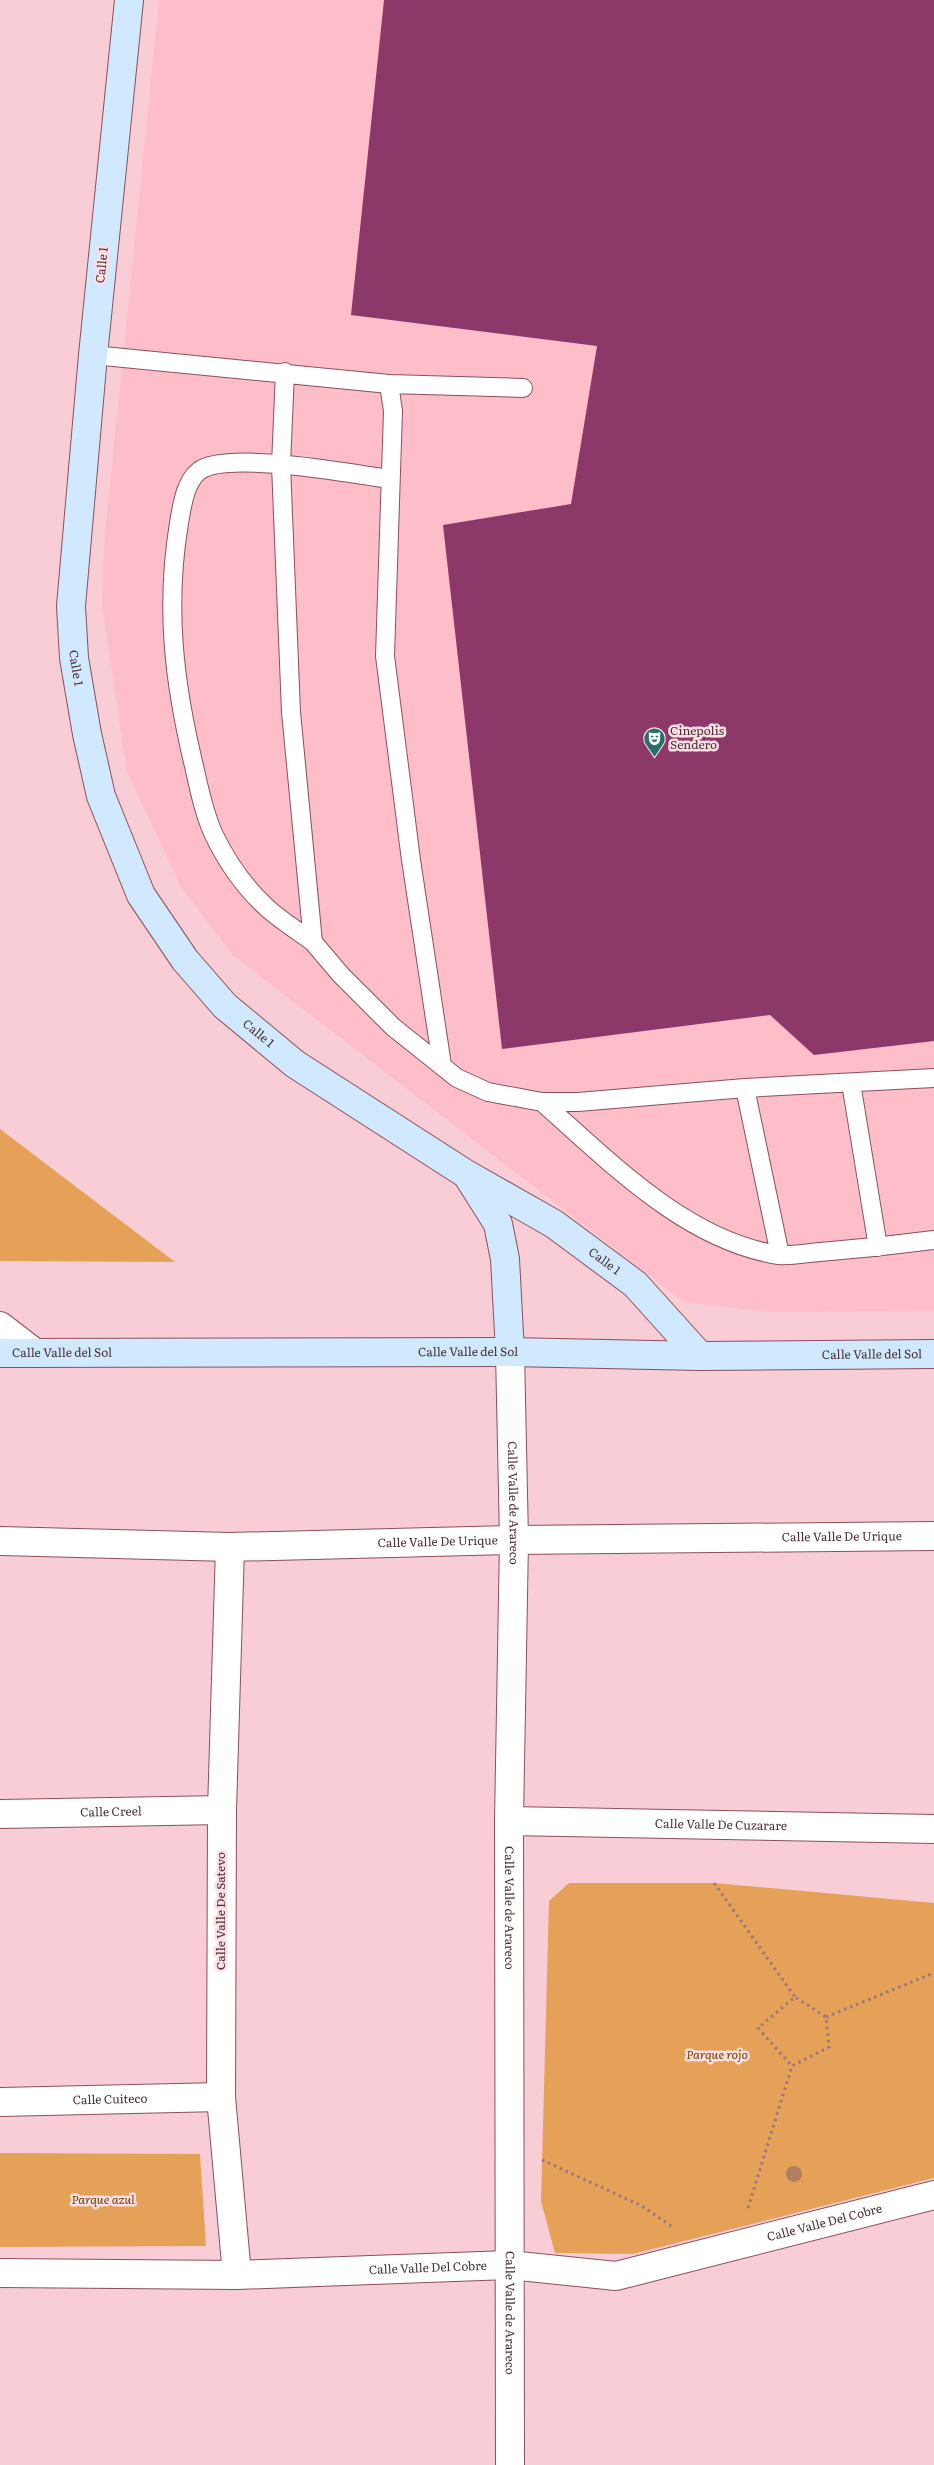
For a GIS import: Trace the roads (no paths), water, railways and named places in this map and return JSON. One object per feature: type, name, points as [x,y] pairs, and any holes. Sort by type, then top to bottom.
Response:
[{"type":"street","name":"Calle 1","points":[[129,0],[93,356],[72,606],[74,658],[87,734],[101,796],[141,895],[185,960],[225,1006],[295,1064],[466,1174],[554,1224],[635,1284],[700,1356]]},
{"type":"street","name":"Calle 1","points":[[466,1174],[498,1224],[505,1259],[510,1352]]},
{"type":"street","points":[[0,1326],[35,1353]]},
{"type":"street","name":"Calle Valle del Sol","points":[[0,1353],[510,1352],[700,1356],[934,1354]]},
{"type":"street","name":"Calle Valle de Arareco","points":[[510,1352],[514,1540],[509,1821],[510,2465]]},
{"type":"street","name":"Calle Valle De Urique","points":[[0,1541],[230,1547],[514,1540],[934,1536]]},
{"type":"street","name":"Calle Valle De Satevo","points":[[230,1547],[222,1810],[221,2097],[236,2275]]},
{"type":"street","name":"Calle Creel","points":[[0,1814],[222,1810]]},
{"type":"street","name":"Calle Valle De Cuzarare","points":[[509,1821],[934,1829]]},
{"type":"street","name":"Calle Cuiteco","points":[[0,2102],[221,2097]]},
{"type":"street","name":"Calle Valle Del Cobre","points":[[0,2273],[236,2275],[509,2266],[616,2276],[934,2195]]},
{"type":"lane","points":[[93,356],[285,372],[389,384],[523,388]]},
{"type":"lane","points":[[285,372],[280,465],[291,712],[313,942]]},
{"type":"lane","points":[[389,384],[393,411],[385,656],[411,860],[442,1065]]},
{"type":"lane","points":[[390,479],[280,465],[227,462],[200,470],[192,478],[183,501],[175,547],[171,601],[172,635],[187,735],[214,834],[234,870],[265,906],[313,942],[341,974],[394,1027],[457,1078],[488,1092],[542,1102],[578,1102],[745,1088],[934,1078]]},
{"type":"lane","points":[[851,1083],[878,1247]]},
{"type":"lane","points":[[745,1088],[780,1255]]},
{"type":"lane","points":[[542,1102],[619,1170],[695,1225],[742,1246],[780,1255],[878,1247],[934,1240]]},
{"type":"place","name":"Cinepolis Sendero","points":[[654,757]]},
{"type":"park label","name":"Parque rojo","points":[[717,2055]]},
{"type":"park label","name":"Parque azul","points":[[103,2200]]}]
